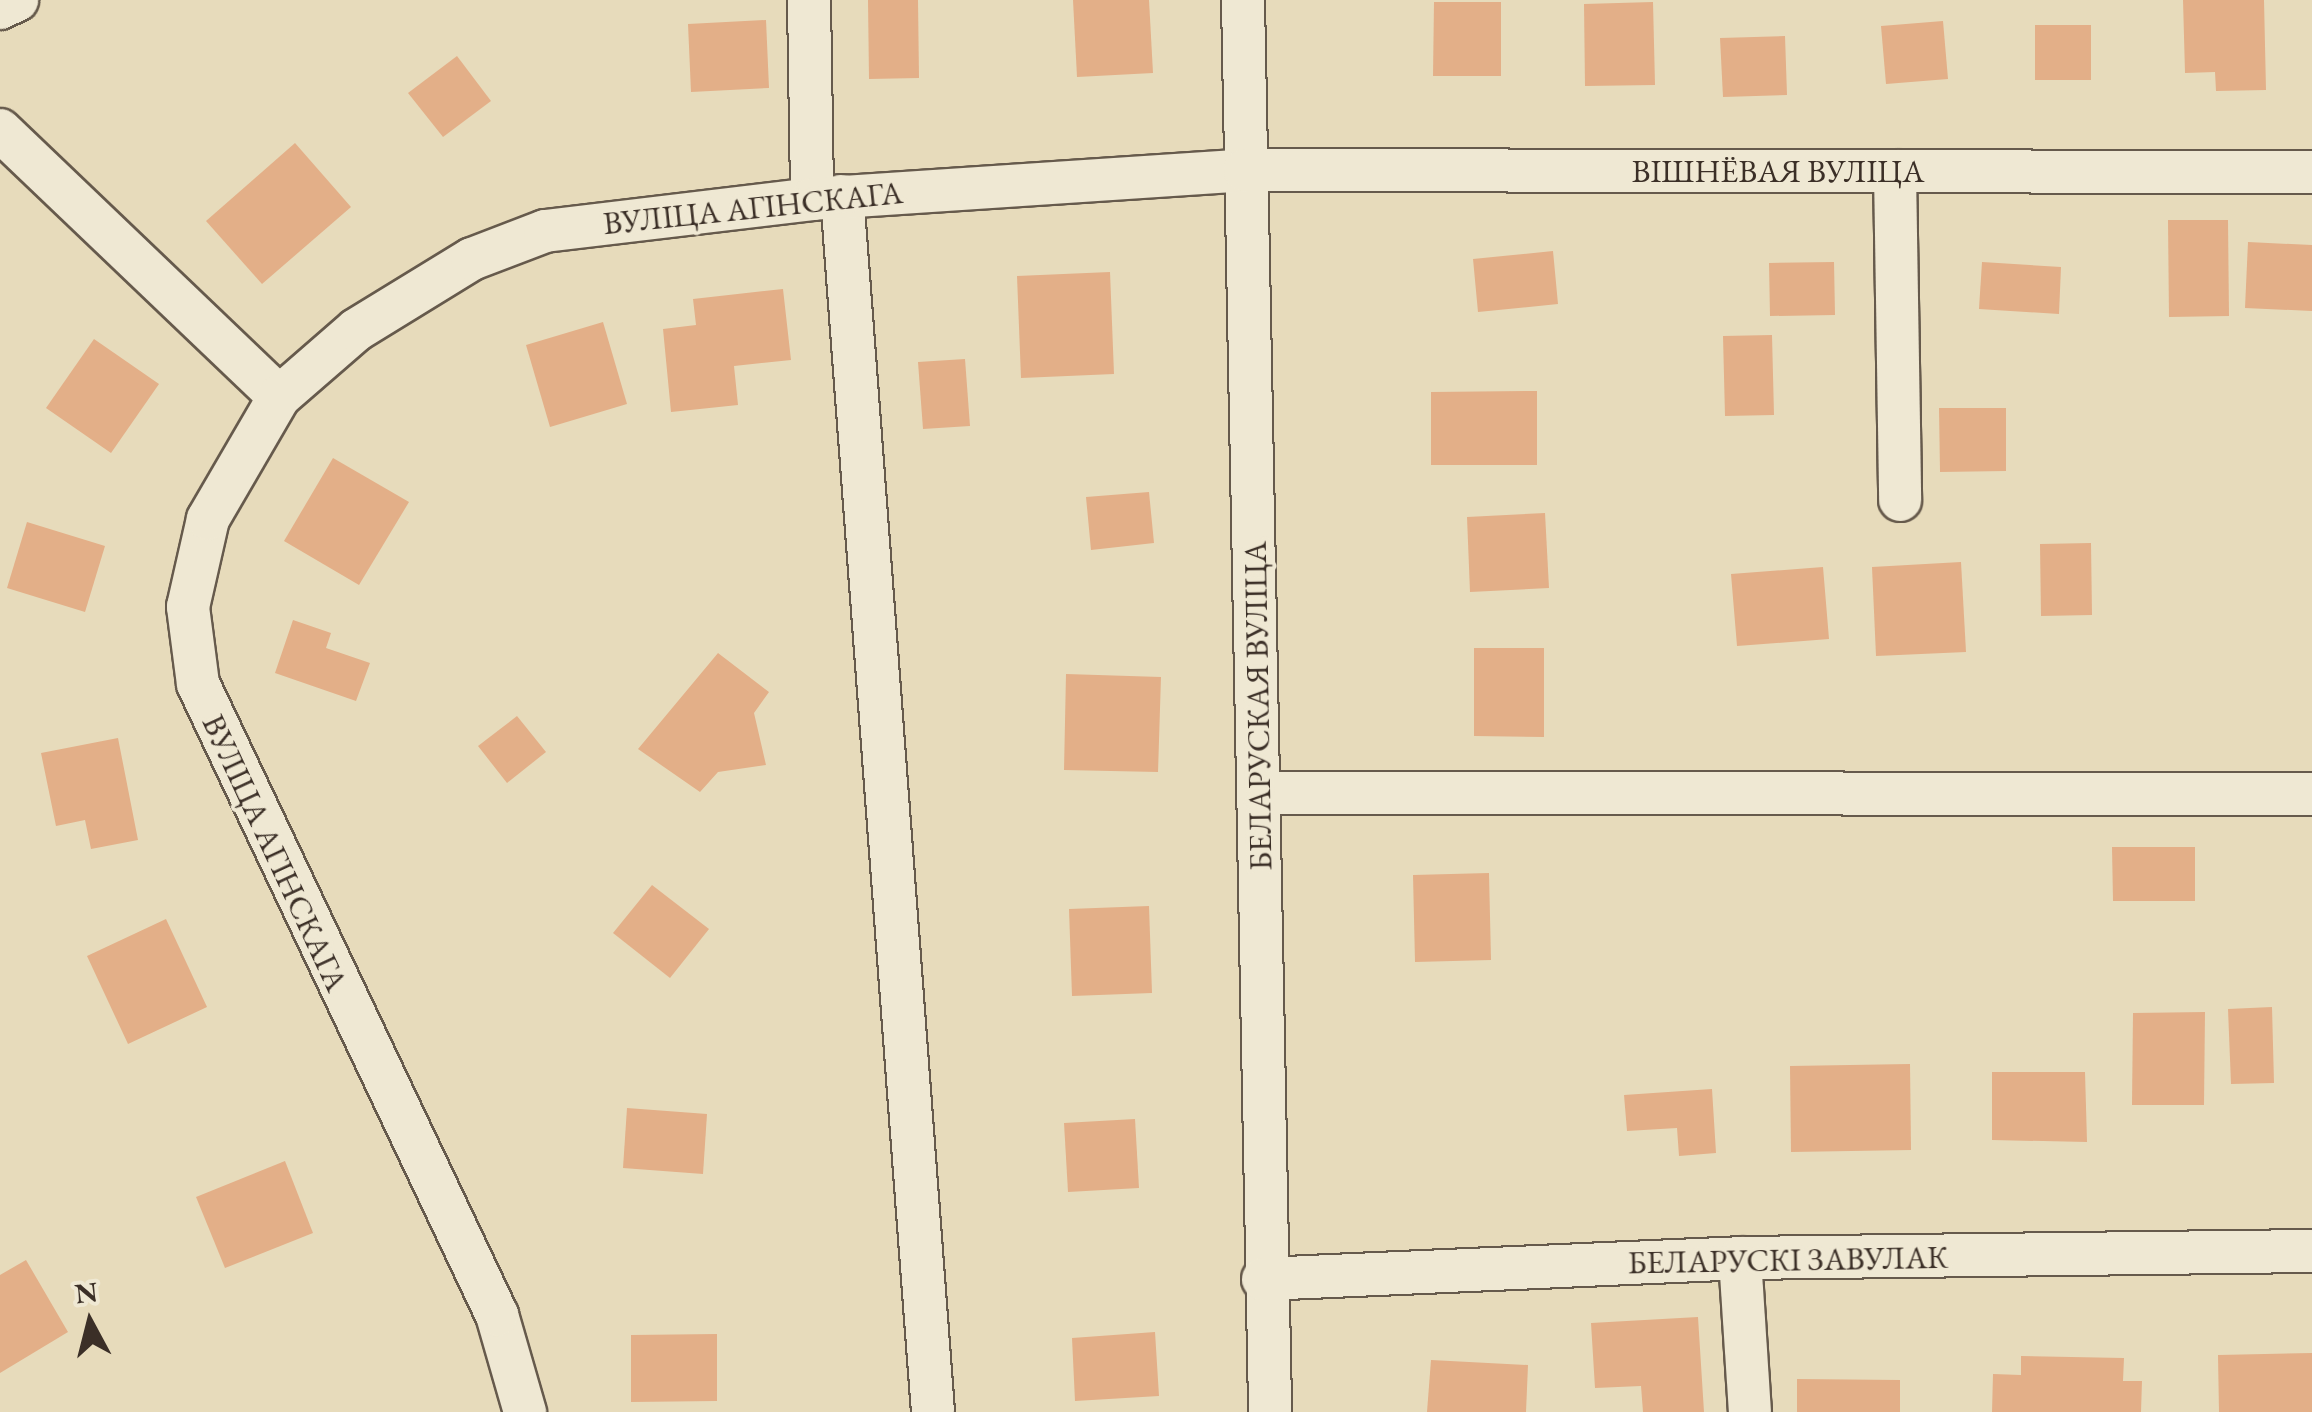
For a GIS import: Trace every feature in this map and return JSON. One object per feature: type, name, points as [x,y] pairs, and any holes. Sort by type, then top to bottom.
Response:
[{"type":"street","points":[[0,8],[16,0]]},
{"type":"street","points":[[810,0],[934,1412]]},
{"type":"street","name":"БЕЛАРУСКАЯ ВУЛІЦА","points":[[1243,0],[1262,793],[1264,1279],[1270,1412]]},
{"type":"street","points":[[0,130],[279,398]]},
{"type":"street","name":"ВУЛІЦА АГІНСКАГА","points":[[525,1412],[497,1316],[198,684],[188,607],[208,519],[279,398],[356,330],[490,252],[545,232],[827,198],[1245,170]]},
{"type":"street","name":"ВІШНЁВАЯ ВУЛІЦА","points":[[1245,170],[2312,172]]},
{"type":"street","points":[[1896,171],[1900,500]]},
{"type":"street","points":[[1262,793],[2312,794]]},
{"type":"street","name":"БЕЛАРУСКІ ЗАВУЛАК","points":[[1264,1279],[1740,1258],[2312,1250]]},
{"type":"street","points":[[1740,1258],[1750,1412]]},
{"type":"building","points":[[868,0],[918,0],[919,78],[869,79]]},
{"type":"building","points":[[1073,0],[1149,0],[1153,73],[1077,77]]},
{"type":"building","points":[[2183,0],[2264,0],[2266,90],[2216,91],[2215,72],[2185,73]]},
{"type":"building","points":[[1434,2],[1501,2],[1501,76],[1433,76]]},
{"type":"building","points":[[1653,2],[1655,85],[1585,86],[1584,4]]},
{"type":"building","points":[[766,20],[769,88],[691,92],[688,24]]},
{"type":"building","points":[[1943,21],[1948,79],[1886,84],[1881,26]]},
{"type":"building","points":[[2035,25],[2091,25],[2091,80],[2035,80]]},
{"type":"building","points":[[1785,36],[1787,95],[1723,97],[1720,38]]},
{"type":"building","points":[[457,56],[491,101],[443,137],[408,93]]},
{"type":"building","points":[[295,143],[351,207],[262,284],[206,221]]},
{"type":"building","points":[[2168,220],[2228,220],[2229,316],[2169,317]]},
{"type":"building","points":[[2248,242],[2312,245],[2312,311],[2245,308]]},
{"type":"building","points":[[1553,251],[1558,304],[1478,312],[1473,259]]},
{"type":"building","points":[[1834,262],[1835,315],[1770,316],[1769,263]]},
{"type":"building","points":[[1982,262],[2061,267],[2059,314],[1979,309]]},
{"type":"building","points":[[1110,272],[1114,374],[1021,378],[1017,276]]},
{"type":"building","points":[[783,289],[791,360],[734,366],[738,405],[671,412],[663,329],[696,325],[693,299]]},
{"type":"building","points":[[603,322],[627,404],[550,427],[526,345]]},
{"type":"building","points":[[1772,335],[1774,415],[1725,416],[1723,336]]},
{"type":"building","points":[[94,339],[159,384],[111,453],[46,408]]},
{"type":"building","points":[[965,359],[970,426],[923,429],[918,362]]},
{"type":"building","points":[[1537,391],[1537,465],[1431,465],[1431,392]]},
{"type":"building","points":[[1939,408],[2006,408],[2006,471],[1940,472]]},
{"type":"building","points":[[333,458],[409,502],[359,585],[284,541]]},
{"type":"building","points":[[1149,492],[1154,543],[1091,550],[1086,497]]},
{"type":"building","points":[[1545,513],[1549,588],[1470,592],[1467,517]]},
{"type":"building","points":[[27,522],[105,546],[85,612],[7,588]]},
{"type":"building","points":[[2091,543],[2092,615],[2041,616],[2040,544]]},
{"type":"building","points":[[1961,562],[1966,652],[1876,656],[1872,567]]},
{"type":"building","points":[[1823,567],[1829,639],[1737,646],[1731,574]]},
{"type":"building","points":[[293,620],[331,633],[326,648],[370,663],[356,701],[275,673]]},
{"type":"building","points":[[1474,648],[1544,648],[1544,737],[1474,736]]},
{"type":"building","points":[[718,653],[769,692],[754,713],[766,765],[718,772],[700,792],[638,749]]},
{"type":"building","points":[[1066,674],[1161,677],[1158,772],[1064,770]]},
{"type":"building","points":[[517,716],[546,752],[507,783],[478,746]]},
{"type":"building","points":[[118,738],[138,840],[91,849],[85,820],[56,826],[41,753]]},
{"type":"building","points":[[2112,847],[2195,847],[2195,901],[2113,901]]},
{"type":"building","points":[[1489,873],[1491,960],[1415,962],[1413,875]]},
{"type":"building","points":[[652,885],[709,929],[670,978],[613,933]]},
{"type":"building","points":[[1149,906],[1152,993],[1072,996],[1069,909]]},
{"type":"building","points":[[166,919],[207,1007],[128,1044],[87,956]]},
{"type":"building","points":[[2272,1007],[2274,1083],[2231,1084],[2228,1009]]},
{"type":"building","points":[[2205,1012],[2204,1105],[2132,1105],[2133,1013]]},
{"type":"building","points":[[1910,1064],[1911,1150],[1791,1152],[1790,1066]]},
{"type":"building","points":[[1992,1072],[2085,1072],[2087,1142],[1992,1140]]},
{"type":"building","points":[[1712,1089],[1716,1153],[1679,1156],[1677,1128],[1627,1131],[1624,1095]]},
{"type":"building","points":[[627,1108],[707,1114],[703,1174],[623,1168]]},
{"type":"building","points":[[1135,1119],[1139,1188],[1068,1192],[1064,1123]]},
{"type":"building","points":[[285,1161],[313,1233],[225,1268],[196,1197]]},
{"type":"building","points":[[26,1260],[68,1332],[0,1373],[0,1275]]},
{"type":"building","points":[[1698,1317],[1704,1412],[1643,1412],[1641,1386],[1595,1388],[1591,1323]]},
{"type":"building","points":[[1155,1332],[1159,1396],[1075,1401],[1072,1338]]},
{"type":"building","points":[[717,1334],[717,1401],[631,1402],[631,1335]]},
{"type":"building","points":[[2312,1353],[2312,1412],[2219,1412],[2218,1355]]},
{"type":"building","points":[[2021,1356],[2124,1358],[2123,1381],[2142,1381],[2141,1412],[1992,1412],[1993,1374],[2021,1375]]},
{"type":"building","points":[[1431,1360],[1528,1365],[1526,1412],[1427,1412]]},
{"type":"building","points":[[1797,1379],[1900,1380],[1900,1412],[1797,1412]]}]
